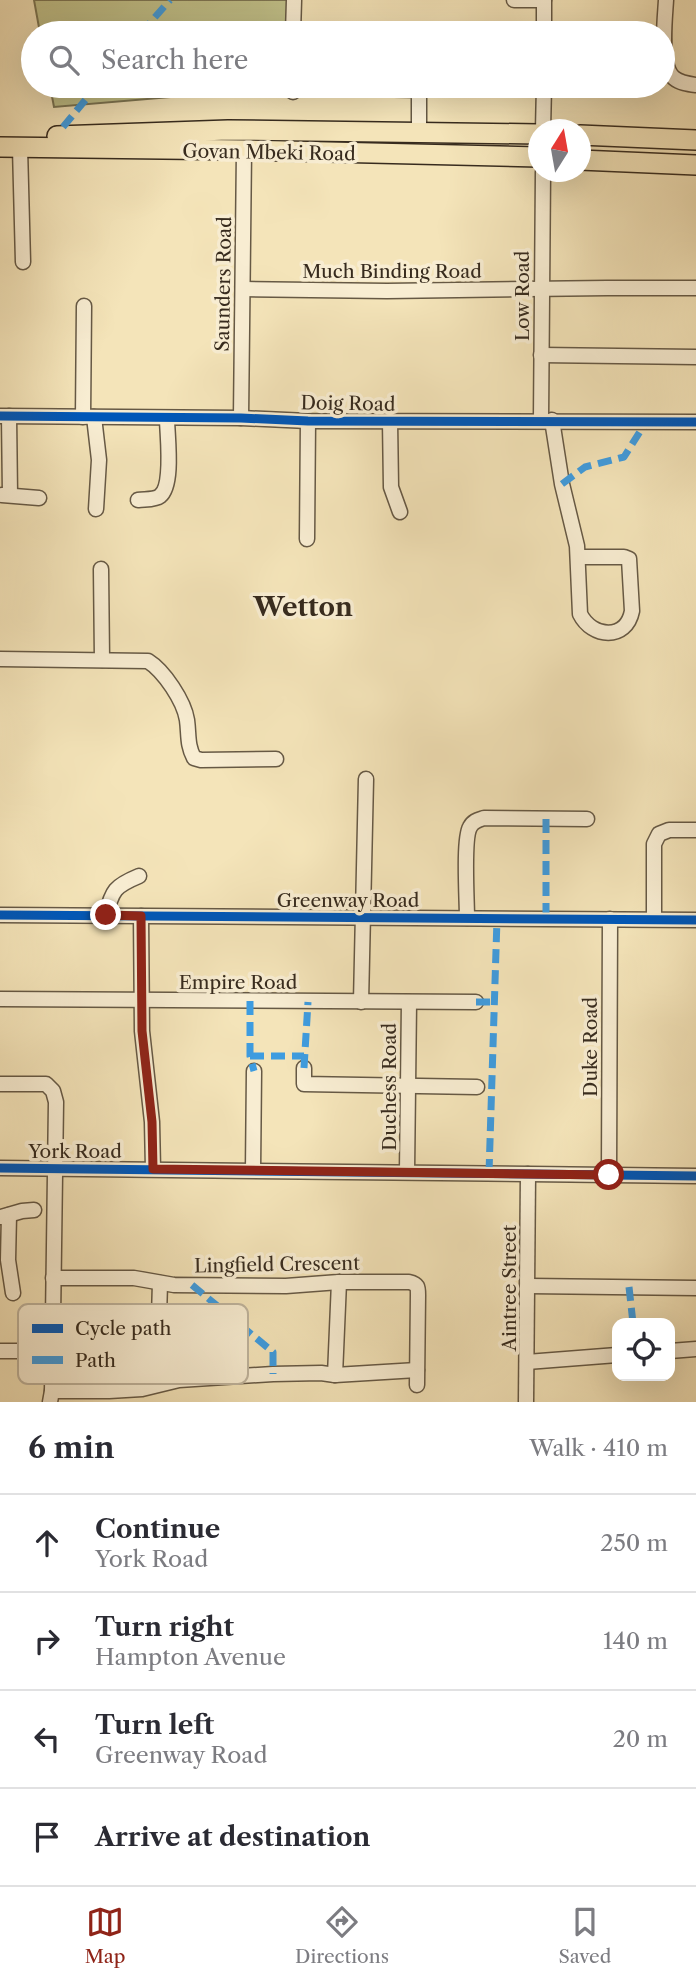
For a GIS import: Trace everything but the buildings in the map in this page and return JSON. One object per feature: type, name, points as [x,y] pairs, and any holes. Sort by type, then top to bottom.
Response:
[{"type":"main road","name":"Govan Mbeki Road","points":[[0,135],[53,136],[228,130],[528,134]]},
{"type":"main road","points":[[591,135],[696,140]]},
{"type":"main road","name":"Govan Mbeki Road","points":[[0,147],[528,158]]},
{"type":"main road","points":[[591,160],[696,165]]},
{"type":"street","points":[[293,21],[294,0]]},
{"type":"street","points":[[514,0],[544,0],[544,21]]},
{"type":"street","points":[[666,0],[666,21]]},
{"type":"street","points":[[675,79],[696,85]]},
{"type":"street","points":[[419,132],[423,98]]},
{"type":"street","points":[[543,119],[544,98]]},
{"type":"street","points":[[20,148],[23,262]]},
{"type":"street","name":"Saunders Road","points":[[241,418],[244,150]]},
{"type":"street","name":"Low Road","points":[[543,182],[541,355],[546,420],[579,557],[580,614],[590,627],[600,632],[611,633],[624,628],[632,611],[629,559],[579,557]]},
{"type":"street","name":"Much Binding Road","points":[[243,289],[387,291],[696,288]]},
{"type":"street","points":[[83,306],[88,417],[99,460],[96,509]]},
{"type":"street","points":[[541,355],[696,358]]},
{"type":"street","points":[[5,416],[5,495],[39,498]]},
{"type":"street","name":"Doig Road","points":[[5,416],[308,421],[696,422]]},
{"type":"street","points":[[138,499],[162,495],[166,487],[167,418]]},
{"type":"street","points":[[307,539],[308,421]]},
{"type":"street","points":[[390,421],[391,486],[400,512]]},
{"type":"street","points":[[101,569],[102,660]]},
{"type":"street","points":[[0,659],[144,660],[158,670],[176,693],[183,707],[188,745],[194,758],[276,759]]},
{"type":"street","points":[[361,1002],[366,779]]},
{"type":"street","points":[[467,918],[467,841],[471,825],[475,821],[484,818],[587,819]]},
{"type":"street","points":[[653,919],[654,844],[659,834],[669,830],[696,830]]},
{"type":"street","points":[[106,915],[115,889],[139,876]]},
{"type":"street","name":"Greenway Road","points":[[0,915],[696,920]]},
{"type":"street","points":[[141,916],[142,1031],[152,1122],[153,1169]]},
{"type":"street","name":"Duke Road","points":[[609,1175],[610,919]]},
{"type":"street","name":"Empire Road","points":[[0,999],[476,1002]]},
{"type":"street","name":"Duchess Road","points":[[407,1172],[409,1002]]},
{"type":"street","points":[[304,1068],[303,1084],[477,1087]]},
{"type":"street","points":[[253,1170],[254,1072]]},
{"type":"street","points":[[0,1084],[46,1084],[53,1091],[56,1102],[53,1304]]},
{"type":"street","name":"York Road","points":[[0,1168],[696,1176]]},
{"type":"street","name":"Aintree Street","points":[[526,1402],[528,1174]]},
{"type":"street","points":[[13,1293],[4,1216],[34,1210]]},
{"type":"street","name":"Lingfield Crescent","points":[[54,1278],[134,1278],[160,1283],[286,1286],[339,1282],[415,1283],[418,1286],[417,1385]]},
{"type":"street","points":[[335,1375],[339,1282]]},
{"type":"street","points":[[159,1304],[160,1283]]},
{"type":"street","points":[[529,1286],[696,1288]]},
{"type":"street","points":[[675,1351],[696,1349]]},
{"type":"street","points":[[0,1351],[18,1351]]},
{"type":"street","points":[[527,1363],[612,1355]]},
{"type":"street","points":[[248,1376],[306,1373],[335,1375],[417,1370]]},
{"type":"street","points":[[51,1396],[142,1388],[157,1384]]},
{"type":"green space","points":[[34,0],[299,0],[300,21],[38,21]]},
{"type":"green space","points":[[52,98],[160,98],[54,107]]},
{"type":"marked path","points":[[152,21],[170,0]]},
{"type":"marked path","points":[[63,127],[87,98]]},
{"type":"marked path","points":[[562,484],[585,467],[624,457],[646,422]]},
{"type":"marked path","points":[[546,819],[546,919]]},
{"type":"marked path","points":[[489,1173],[497,919]]},
{"type":"marked path","points":[[250,1001],[250,1056],[254,1071]]},
{"type":"marked path","points":[[304,1068],[308,1002]]},
{"type":"marked path","points":[[476,1002],[495,1002]]},
{"type":"marked path","points":[[250,1056],[304,1056]]},
{"type":"marked path","points":[[192,1285],[215,1304]]},
{"type":"marked path","points":[[629,1287],[632,1318]]},
{"type":"marked path","points":[[248,1331],[273,1352],[273,1374]]},
{"type":"cycle path","points":[[0,416],[308,421],[696,422]]},
{"type":"cycle path","points":[[0,915],[696,920]]},
{"type":"cycle path","points":[[0,1168],[696,1176]]},
{"type":"district","name":"Wetton","points":[[303,607]]},
{"type":"route","points":[[106,915],[141,916],[142,1031],[152,1122],[153,1169],[609,1175]]}]
